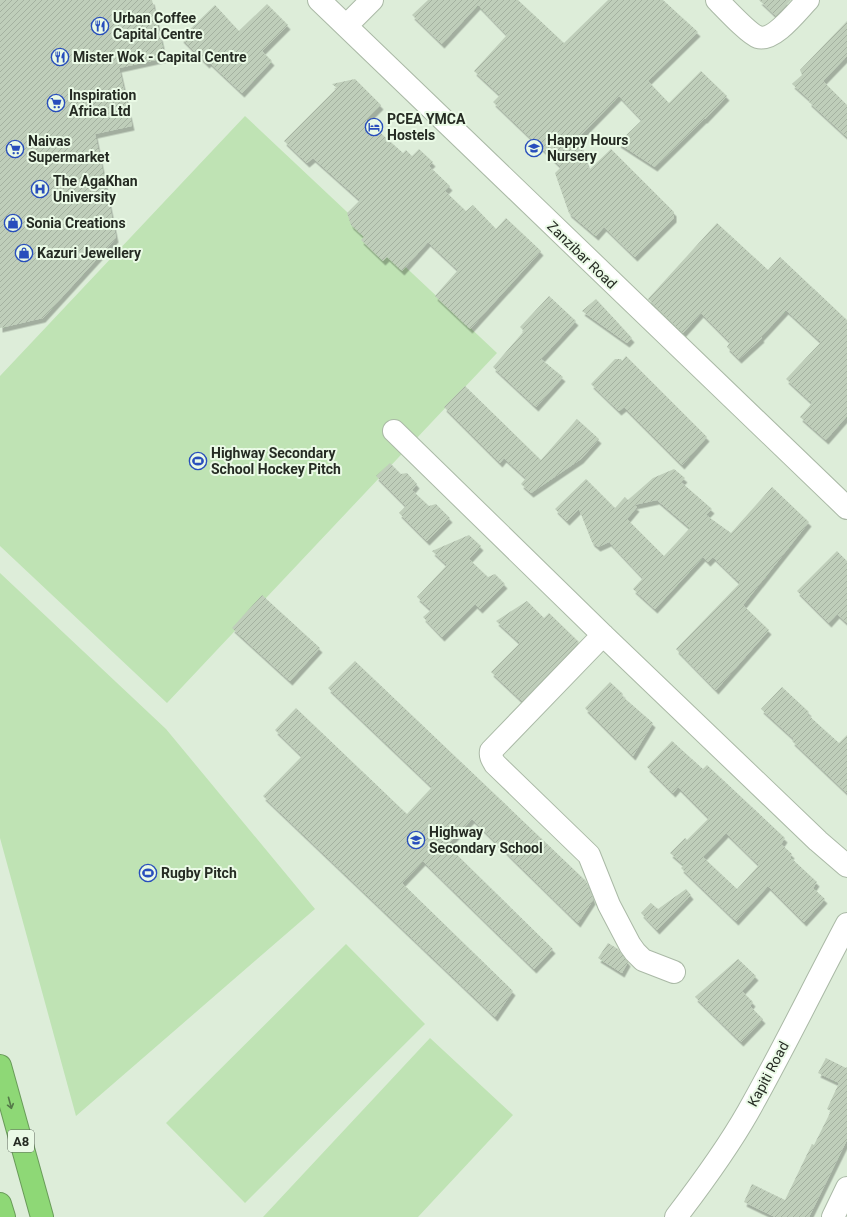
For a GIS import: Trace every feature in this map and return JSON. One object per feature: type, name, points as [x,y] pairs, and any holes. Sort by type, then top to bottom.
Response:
[{"type":"highway","name":"A8","points":[[0,1066],[42,1217]]},
{"type":"highway","points":[[0,1204],[4,1217]]},
{"type":"street","name":"Zanzibar Road","points":[[319,0],[847,508]]},
{"type":"street","points":[[346,26],[372,0]]},
{"type":"street","points":[[716,0],[751,33],[759,37],[771,35],[781,28],[808,0]]},
{"type":"street","points":[[394,431],[603,635],[818,841],[847,866]]},
{"type":"street","points":[[603,635],[491,751],[490,755],[495,764],[589,856],[609,905],[635,952],[642,960],[674,972]]},
{"type":"street","name":"Kapiti Road","points":[[676,1217],[711,1170],[748,1112],[791,1033],[839,957],[847,924]]},
{"type":"street","points":[[833,1217],[847,1188]]},
{"type":"green space","name":"Highway Secondary School Hockey Pitch","points":[[245,116],[497,353],[167,703],[0,546],[0,376]]},
{"type":"green space","name":"Rugby Pitch","points":[[0,573],[166,729],[315,909],[76,1116],[0,838]]},
{"type":"green space","points":[[346,944],[425,1024],[245,1203],[166,1123]]},
{"type":"green space","points":[[430,1038],[513,1115],[418,1217],[263,1217]]},
{"type":"building","points":[[0,0],[152,0],[165,58],[119,68],[132,126],[95,134],[116,238],[43,318],[0,328]]},
{"type":"building","points":[[428,0],[518,0],[564,43],[608,0],[663,0],[698,32],[648,81],[669,103],[701,71],[727,96],[655,167],[618,143],[642,120],[619,96],[578,138],[589,170],[611,149],[674,212],[674,218],[635,257],[604,227],[596,236],[569,213],[555,173],[561,167],[493,102],[500,95],[474,71],[507,35],[478,5],[442,44],[412,15]]},
{"type":"building","points":[[759,0],[791,0],[776,16]]},
{"type":"building","points":[[267,4],[288,25],[262,51],[272,61],[242,93],[209,62],[207,64],[181,38],[215,5],[239,31]]},
{"type":"building","points":[[847,21],[847,56],[823,81],[847,105],[847,137],[792,84],[802,75],[800,70]]},
{"type":"building","points":[[355,79],[381,105],[366,120],[403,153],[406,150],[412,156],[419,149],[433,162],[429,166],[450,186],[445,191],[466,211],[473,205],[496,229],[506,218],[541,251],[470,329],[435,296],[458,270],[428,242],[402,271],[387,257],[383,261],[361,240],[364,237],[351,225],[347,213],[360,200],[313,158],[307,163],[284,141],[337,88],[332,84]]},
{"type":"building","points":[[717,223],[768,270],[780,257],[847,320],[847,416],[826,440],[800,417],[812,403],[786,379],[821,342],[786,310],[761,337],[762,338],[739,359],[727,347],[730,342],[701,313],[683,333],[648,299]]},
{"type":"building","points":[[549,296],[576,321],[541,359],[563,377],[536,407],[493,367],[524,331],[520,327]]},
{"type":"building","points":[[596,299],[632,338],[627,343],[582,311]]},
{"type":"building","points":[[626,356],[707,437],[682,465],[624,407],[619,411],[591,384],[615,359],[621,359],[622,361]]},
{"type":"building","points":[[465,386],[541,460],[577,419],[599,439],[581,459],[531,493],[521,484],[526,478],[504,458],[500,463],[444,407]]},
{"type":"building","points":[[390,463],[401,474],[407,473],[417,484],[412,490],[429,506],[436,504],[450,518],[427,541],[399,513],[406,506],[376,476]]},
{"type":"building","points":[[674,469],[685,478],[681,482],[712,509],[706,515],[731,533],[772,487],[809,522],[743,605],[769,630],[716,690],[676,649],[740,583],[713,557],[708,562],[703,557],[655,609],[633,589],[643,578],[609,542],[598,547],[592,542],[579,509],[567,521],[555,509],[586,479],[615,508],[625,497],[628,500],[653,478]],"holes":[[[657,500],[690,528],[664,556],[627,519],[637,507],[634,505]]]},
{"type":"building","points":[[469,535],[481,546],[469,559],[488,577],[495,574],[505,584],[480,609],[475,604],[442,637],[423,617],[431,610],[417,597],[447,565],[432,551]]},
{"type":"building","points":[[837,551],[847,561],[847,623],[837,614],[829,623],[797,591]]},
{"type":"building","points":[[262,595],[320,648],[290,681],[232,628]]},
{"type":"building","points":[[527,601],[544,618],[549,613],[579,642],[522,701],[491,672],[520,643],[496,621]]},
{"type":"building","name":"Highway Secondary School","points":[[355,661],[586,881],[593,900],[578,923],[472,819],[447,845],[553,949],[534,969],[423,861],[402,883],[513,991],[495,1017],[263,796],[302,756],[275,730],[296,708],[407,814],[432,787],[328,688]]},
{"type":"building","points":[[610,682],[623,694],[622,696],[653,723],[633,756],[585,708]]},
{"type":"building","points":[[782,687],[809,712],[807,714],[839,743],[847,735],[847,793],[792,741],[794,739],[761,709]]},
{"type":"building","points":[[672,741],[703,769],[707,765],[785,838],[781,844],[792,854],[790,857],[817,882],[813,888],[825,899],[804,922],[768,886],[736,921],[681,868],[684,865],[670,853],[685,838],[687,840],[709,818],[678,787],[673,793],[647,767]],"holes":[[[726,833],[759,865],[737,889],[703,857]]]},
{"type":"building","points":[[686,889],[691,895],[657,930],[641,913],[651,903],[658,909]]},
{"type":"building","points":[[608,943],[618,949],[628,962],[622,973],[598,958]]},
{"type":"building","points":[[738,959],[756,976],[742,991],[753,1002],[750,1006],[763,1019],[741,1042],[695,997]]},
{"type":"building","points":[[826,1058],[846,1068],[847,1067],[847,1140],[809,1217],[775,1217],[744,1202],[752,1184],[785,1200],[812,1144],[814,1145],[831,1111],[827,1109],[839,1083],[818,1073]]},
{"type":"place","name":"Urban Coffee Capital Centre","points":[[100,26]]},
{"type":"place","name":"Mister Wok - Capital Centre","points":[[60,57]]},
{"type":"place","name":"Inspiration Africa Ltd","points":[[56,103]]},
{"type":"place","name":"PCEA YMCA Hostels","points":[[374,127]]},
{"type":"place","name":"Happy Hours Nursery","points":[[534,148]]},
{"type":"place","name":"Naivas Supermarket","points":[[15,149]]},
{"type":"place","name":"The AgaKhan University","points":[[40,189]]},
{"type":"place","name":"Sonia Creations","points":[[13,223]]},
{"type":"place","name":"Kazuri Jewellery","points":[[24,253]]},
{"type":"place","name":"Highway Secondary School Hockey Pitch","points":[[198,461]]},
{"type":"place","name":"Highway Secondary School","points":[[416,840]]},
{"type":"place","name":"Rugby Pitch","points":[[148,873]]}]
